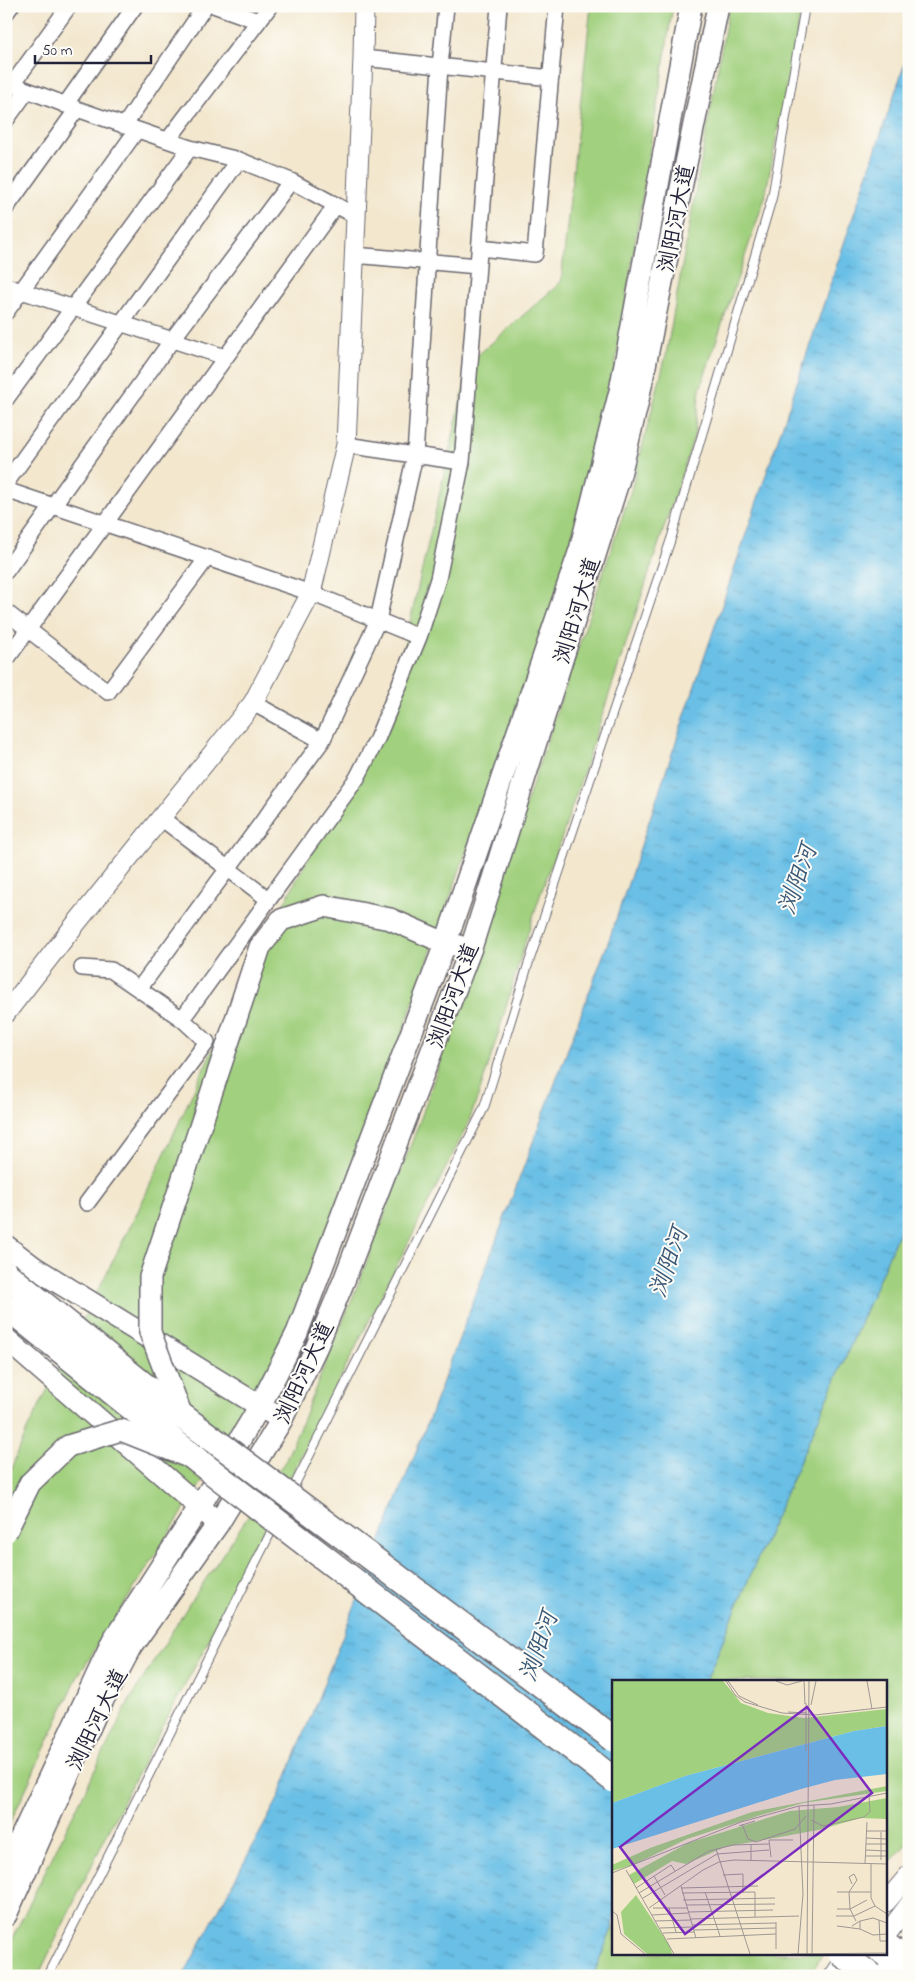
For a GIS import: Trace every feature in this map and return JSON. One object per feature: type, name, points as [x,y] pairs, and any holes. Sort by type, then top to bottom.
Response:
[{"type":"highway","points":[[6,1274],[182,1416],[612,1738]]},
{"type":"highway","points":[[6,1306],[198,1461],[612,1778]]},
{"type":"highway","points":[[842,1971],[875,1956],[909,1962]]},
{"type":"main road","name":"浏阳河大道","points":[[6,1869],[113,1641],[200,1506],[260,1406],[297,1333],[445,943],[580,550],[620,391],[691,6]]},
{"type":"main road","name":"浏阳河大道","points":[[6,1915],[96,1713],[131,1647],[218,1524],[282,1421],[345,1278],[471,948],[619,479],[637,406],[718,6]]},
{"type":"main road","points":[[182,1416],[150,1332],[150,1277],[260,947],[281,920],[324,906],[390,919],[445,943],[471,948]]},
{"type":"main road","points":[[6,1246],[35,1268],[282,1421]]},
{"type":"main road","points":[[6,1339],[200,1506],[218,1524]]},
{"type":"main road","points":[[6,1532],[30,1483],[68,1446],[121,1430],[198,1461]]},
{"type":"street","points":[[6,13],[11,6]]},
{"type":"street","points":[[69,6],[9,84],[190,148],[239,160],[290,181],[356,216]]},
{"type":"street","points":[[6,208],[135,6]]},
{"type":"street","points":[[6,312],[131,128],[205,6]]},
{"type":"street","points":[[216,6],[258,21]]},
{"type":"street","points":[[168,140],[270,6]]},
{"type":"street","points":[[6,1013],[253,703],[311,593],[346,444],[364,58],[364,6]]},
{"type":"street","points":[[139,989],[322,741],[378,620],[415,455],[426,262],[446,6]]},
{"type":"street","points":[[182,1019],[357,778],[378,739],[419,637],[438,579],[462,462],[498,6]]},
{"type":"street","points":[[480,248],[535,254],[557,6]]},
{"type":"street","points":[[364,58],[551,78]]},
{"type":"street","points":[[6,120],[27,91]]},
{"type":"street","points":[[6,399],[190,148]]},
{"type":"street","points":[[6,483],[239,160]]},
{"type":"street","points":[[6,571],[172,340],[290,181]]},
{"type":"street","points":[[6,660],[336,205]]},
{"type":"street","points":[[354,255],[478,266]]},
{"type":"street","points":[[6,286],[225,357]]},
{"type":"street","points":[[346,444],[462,462]]},
{"type":"street","points":[[6,490],[106,522],[311,593],[419,637]]},
{"type":"street","points":[[6,612],[108,692],[206,558]]},
{"type":"street","points":[[253,703],[322,741]]},
{"type":"street","points":[[160,818],[268,899]]},
{"type":"street","points":[[82,968],[111,970],[182,1019],[207,1042],[87,1204]]},
{"type":"street","points":[[888,1900],[909,1875]]},
{"type":"street","points":[[888,1932],[909,1905]]},
{"type":"street","points":[[842,1971],[850,1954]]},
{"type":"street","points":[[875,1956],[902,1976]]},
{"type":"lane","points":[[48,1976],[484,1108],[527,968],[672,536],[772,198],[806,6]]},
{"type":"green space","points":[[591,6],[673,6],[597,479],[297,1333],[77,1678],[6,1832],[6,1481],[27,1430],[137,1213],[260,947],[390,708],[470,362],[561,282]]},
{"type":"green space","points":[[729,6],[802,6],[765,197],[700,389],[694,437],[562,837],[536,908],[481,1088],[468,1124],[201,1655],[128,1791],[38,1976],[6,1976],[6,1951],[128,1703],[191,1601],[286,1460],[361,1277],[422,1115],[631,490],[666,355]]},
{"type":"green space","points":[[909,1207],[909,1841],[888,1865],[888,1680],[706,1680]]},
{"type":"green space","points":[[612,1929],[612,1954],[822,1954],[810,1976],[593,1976]]},
{"type":"water","name":"浏阳河","points":[[909,51],[909,1207],[706,1680],[612,1680],[612,1929],[593,1976],[183,1976],[278,1799],[430,1416],[610,937]]}]
